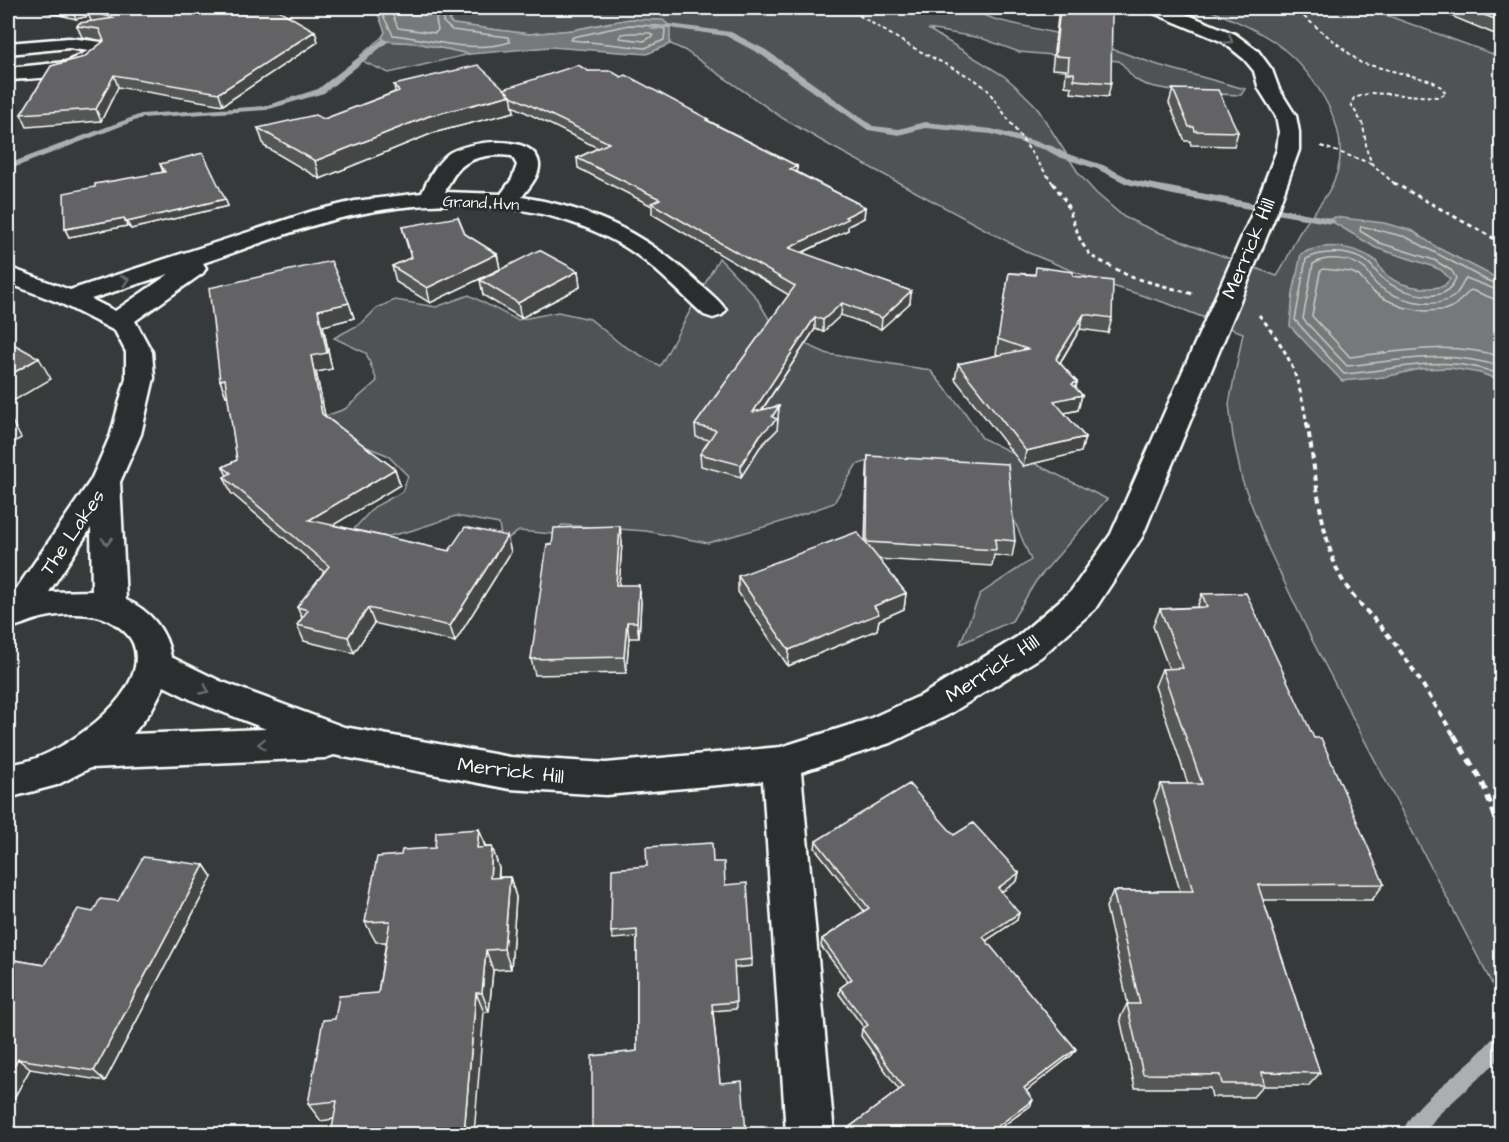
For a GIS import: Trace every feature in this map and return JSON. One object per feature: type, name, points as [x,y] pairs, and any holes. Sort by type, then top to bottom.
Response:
[{"type":"street","name":"Merrick Hill","points":[[1145,8],[1223,53],[1269,89]]},
{"type":"street","name":"Merrick Hill","points":[[153,663],[207,691],[342,742],[510,773],[606,779],[781,763],[880,731],[935,705],[1029,647],[1083,600],[1126,537],[1288,150],[1286,116],[1269,89],[1263,70],[1251,55],[1235,43],[1201,25],[1157,8]]},
{"type":"street","points":[[8,48],[82,43],[94,45],[98,51],[92,58],[76,65],[8,74]]},
{"type":"street","points":[[430,200],[442,174],[453,162],[467,152],[488,148],[520,152],[526,156],[528,161],[528,168],[507,202]]},
{"type":"street","name":"Grand Hvn","points":[[223,249],[273,231],[354,208],[430,200],[507,202],[566,213],[622,237],[653,255],[713,310]]},
{"type":"street","points":[[69,298],[223,249]]},
{"type":"street","points":[[117,322],[223,249]]},
{"type":"street","name":"The Lakes","points":[[8,274],[69,298],[125,326],[139,352],[140,378],[126,434],[105,482],[13,614]]},
{"type":"street","name":"The Lakes","points":[[105,482],[109,605]]},
{"type":"street","points":[[8,782],[42,773],[85,752],[119,724],[143,693],[153,663],[150,638],[134,618],[109,605],[81,602],[50,604],[13,614]]},
{"type":"street","name":"Merrick Hill","points":[[85,752],[342,742]]},
{"type":"street","points":[[781,763],[810,1134]]},
{"type":"path","points":[[847,8],[910,46],[974,79],[987,89],[1066,202],[1082,242],[1092,256],[1112,268],[1154,285],[1226,301],[1255,311],[1272,330],[1303,392],[1321,519],[1337,568],[1348,590],[1401,652],[1458,740],[1493,806],[1502,835]]},
{"type":"path","points":[[1293,8],[1313,21],[1362,63],[1429,80],[1445,90],[1446,94],[1438,97],[1371,93],[1354,98],[1352,104],[1364,128],[1365,149],[1373,165]]},
{"type":"path","points":[[1289,138],[1315,144],[1373,165],[1394,182],[1477,225],[1502,243]]},
{"type":"shaded area","points":[[449,8],[965,8],[997,20],[1086,40],[1158,65],[1245,89],[1241,95],[1158,88],[1135,79],[1119,61],[1019,52],[981,38],[928,29],[1004,76],[1019,89],[1036,106],[1079,174],[1096,193],[1124,217],[1155,231],[1277,276],[1297,237],[1327,194],[1335,178],[1340,151],[1338,133],[1324,98],[1313,81],[1287,52],[1257,31],[1204,8],[1367,8],[1501,57],[1501,1001],[1312,640],[1268,548],[1242,480],[1229,404],[1243,333],[1169,304],[1097,281],[1029,253],[829,145],[784,119],[684,50],[653,36],[611,22],[573,30],[529,34],[453,24],[449,22],[453,13]]},
{"type":"shaded area","points":[[382,37],[385,41],[417,43],[470,54],[389,73],[366,63],[360,56]]},
{"type":"shaded area","points":[[719,258],[756,297],[776,331],[828,354],[930,370],[964,411],[982,438],[1107,499],[1036,581],[1012,621],[960,644],[980,594],[1031,560],[1001,489],[874,459],[856,465],[834,503],[778,523],[708,543],[646,531],[562,525],[553,534],[519,531],[502,542],[499,524],[456,516],[410,531],[321,552],[342,542],[374,507],[402,492],[408,476],[387,455],[341,437],[256,441],[345,409],[377,381],[366,353],[334,338],[362,323],[377,308],[395,300],[436,307],[469,295],[517,320],[558,312],[590,319],[622,345],[660,366]]},
{"type":"water","points":[[367,8],[449,8],[453,13],[449,21],[453,24],[529,34],[573,30],[629,19],[663,20],[670,26],[670,44],[647,54],[550,47],[470,54],[417,43],[385,41],[382,37],[385,32],[378,14]]},
{"type":"water","points":[[1334,217],[1384,223],[1413,231],[1438,248],[1501,280],[1501,381],[1480,373],[1450,368],[1420,369],[1385,377],[1342,381],[1290,326],[1293,293],[1301,254],[1327,247],[1355,250],[1374,259],[1389,277],[1412,287],[1444,286],[1450,279],[1441,270],[1376,248],[1331,221]]},
{"type":"building","points":[[89,8],[275,8],[315,31],[219,93],[114,75],[96,109],[21,114],[51,66],[84,57],[104,41],[99,29],[77,26],[79,23],[115,18],[86,11]]},
{"type":"building","points":[[1060,8],[1102,8],[1112,15],[1111,83],[1074,80],[1074,73],[1068,73],[1069,57],[1055,56]]},
{"type":"building","points":[[1466,8],[1502,8],[1502,22]]},
{"type":"building","points":[[478,65],[511,95],[429,116],[315,161],[258,128],[315,115],[324,119],[399,91],[394,85]]},
{"type":"building","points":[[578,65],[588,71],[611,71],[621,77],[626,75],[708,119],[706,120],[797,166],[790,169],[865,207],[845,217],[848,219],[789,248],[911,291],[882,318],[842,303],[823,320],[815,317],[753,412],[779,406],[772,417],[777,419],[760,435],[741,465],[700,454],[716,430],[695,425],[795,286],[651,203],[660,199],[577,158],[609,143],[511,96],[504,89]]},
{"type":"building","points":[[1173,89],[1218,90],[1238,132],[1195,131],[1194,127],[1189,127]]},
{"type":"building","points":[[203,153],[225,199],[127,222],[124,218],[65,229],[64,193],[95,187],[95,184],[165,172],[160,164]]},
{"type":"building","points":[[458,217],[465,234],[497,254],[427,288],[392,266],[412,257],[402,227]]},
{"type":"building","points":[[539,250],[578,271],[518,303],[480,280]]},
{"type":"building","points":[[331,261],[349,303],[318,310],[327,353],[311,356],[322,414],[395,469],[309,520],[449,551],[465,527],[507,536],[450,626],[368,608],[348,637],[297,625],[308,610],[297,607],[329,566],[224,477],[231,473],[223,467],[237,460],[225,379],[220,380],[209,288]]},
{"type":"building","points":[[1036,267],[1073,272],[1073,276],[1113,281],[1112,318],[1084,314],[1056,359],[1077,382],[1072,384],[1082,395],[1054,401],[1085,437],[1026,451],[958,364],[1027,349],[998,339],[1009,273],[1035,275]]},
{"type":"building","points":[[8,341],[39,358],[8,376]]},
{"type":"building","points":[[868,456],[1008,464],[1015,541],[995,539],[996,550],[867,542]]},
{"type":"building","points":[[620,526],[616,585],[639,585],[637,622],[627,622],[624,657],[531,659],[547,544],[552,545],[554,528]]},
{"type":"building","points":[[857,532],[906,593],[874,606],[879,614],[789,650],[738,576]]},
{"type":"building","points":[[1246,593],[1314,738],[1321,738],[1384,884],[1258,885],[1320,1073],[1262,1072],[1264,1084],[1222,1084],[1220,1075],[1143,1074],[1127,1004],[1140,1004],[1113,891],[1193,891],[1161,784],[1202,784],[1162,669],[1183,668],[1160,609],[1207,607],[1202,594]]},
{"type":"building","points":[[909,784],[954,835],[973,823],[1019,873],[998,888],[1019,913],[983,937],[1076,1049],[1024,1088],[1033,1100],[987,1134],[851,1134],[847,1129],[903,1087],[862,1029],[868,1025],[840,988],[852,979],[822,939],[869,908],[816,841]]},
{"type":"building","points":[[479,829],[477,848],[492,847],[490,878],[510,877],[504,949],[486,950],[482,993],[476,993],[464,1134],[331,1134],[337,1101],[308,1104],[323,1020],[335,1019],[339,996],[378,993],[390,921],[365,922],[377,857],[401,855],[402,850],[435,848],[436,832]]},
{"type":"building","points":[[712,843],[713,862],[724,862],[725,885],[747,883],[752,959],[734,961],[736,1002],[712,1004],[720,1083],[742,1081],[746,1134],[592,1134],[592,1056],[637,1051],[637,930],[611,932],[612,869],[647,866],[646,847]]},
{"type":"building","points":[[143,857],[204,865],[94,1071],[18,1059],[8,1077],[8,959],[44,965],[78,909],[93,912],[100,899],[118,901]]},
{"type":"waterway","points":[[653,28],[670,26],[728,34],[763,52],[871,128],[899,132],[925,125],[992,132],[1049,148],[1062,155],[1100,167],[1130,182],[1331,221]]},
{"type":"waterway","points":[[8,167],[141,116],[266,108],[321,91],[385,41]]},
{"type":"waterway","points":[[1412,1134],[1430,1109],[1502,1043]]}]
